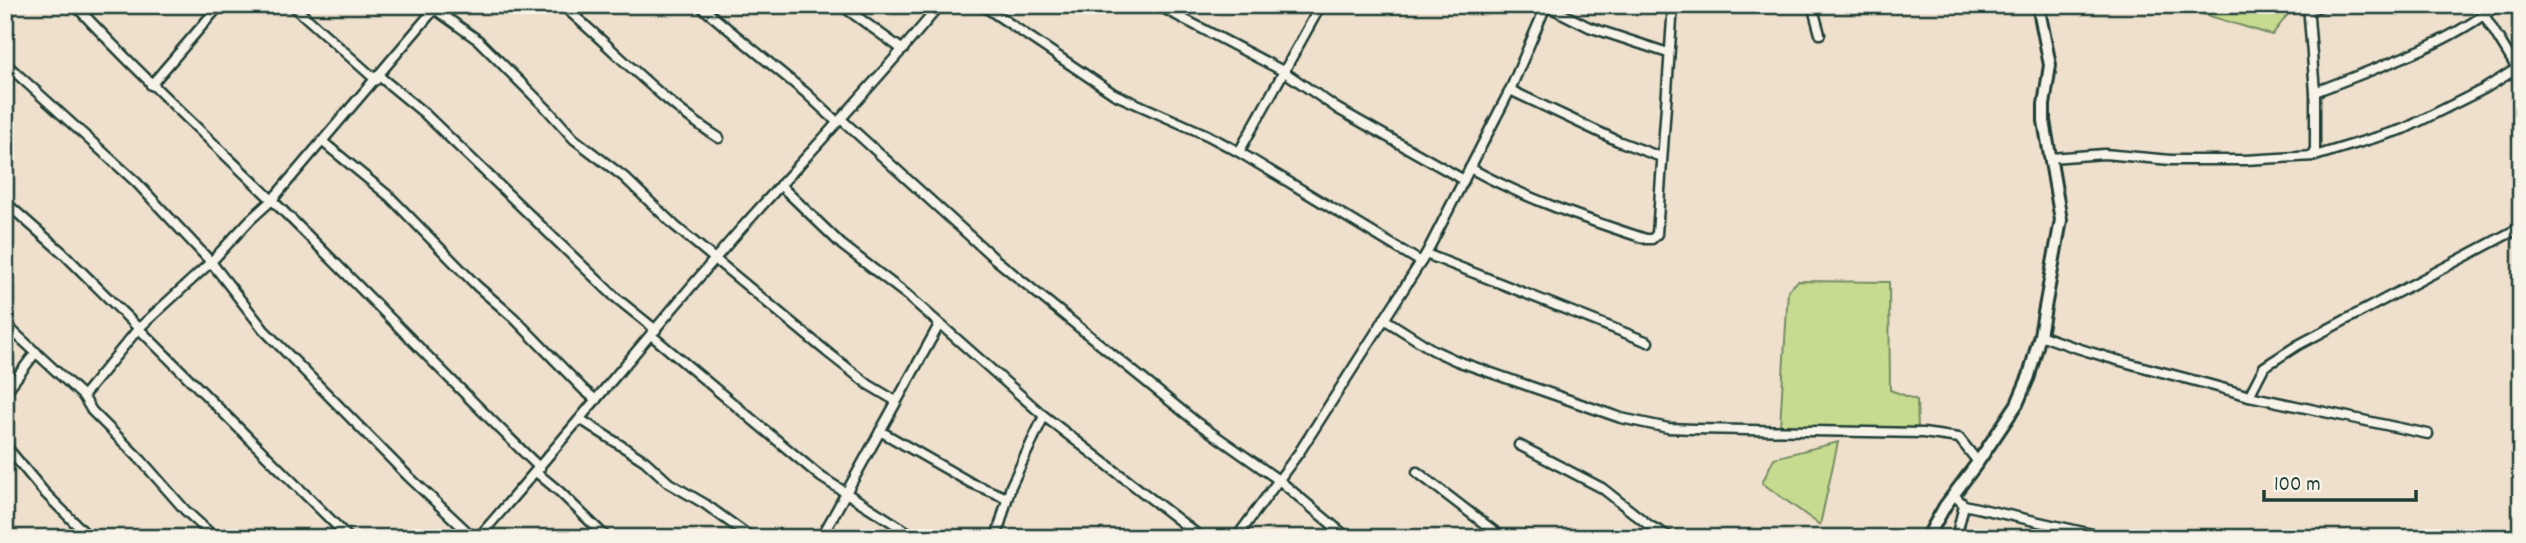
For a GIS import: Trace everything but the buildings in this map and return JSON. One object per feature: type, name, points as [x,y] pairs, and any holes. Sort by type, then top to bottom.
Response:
[{"type":"street","points":[[75,5],[151,85],[272,200],[607,538]]},
{"type":"street","points":[[151,85],[220,5]]},
{"type":"street","points":[[292,5],[378,78],[425,113],[653,333],[758,426],[821,477],[917,538]]},
{"type":"street","points":[[562,5],[653,87],[700,126],[719,138]]},
{"type":"street","points":[[699,5],[839,120],[995,259],[1196,422],[1280,481],[1348,538]]},
{"type":"street","points":[[841,5],[903,50]]},
{"type":"street","points":[[5,63],[135,182],[211,262],[264,330],[408,476],[476,538],[538,470],[780,185],[903,50],[940,5]]},
{"type":"street","points":[[982,5],[1114,94],[1207,135],[1423,258],[1648,342]]},
{"type":"street","points":[[1157,5],[1283,71],[1338,108],[1464,180]]},
{"type":"street","points":[[1239,152],[1321,5]]},
{"type":"street","points":[[1470,168],[1527,197],[1577,217],[1653,239],[1657,234],[1673,5]]},
{"type":"street","points":[[1812,5],[1820,34]]},
{"type":"street","points":[[1927,538],[1945,506],[1978,463],[2017,404],[2029,376],[2040,335],[2061,220],[2043,105],[2050,65],[2038,5]]},
{"type":"street","points":[[2315,156],[2315,92],[2308,8],[2323,5]]},
{"type":"street","points":[[2051,158],[2104,154],[2171,160],[2315,156],[2404,129],[2519,70],[2478,5]]},
{"type":"street","points":[[2315,92],[2414,53],[2484,15],[2497,5]]},
{"type":"street","points":[[1236,538],[1280,481],[1327,411],[1423,258],[1510,90],[1545,6],[1589,27],[1668,53]]},
{"type":"street","points":[[83,396],[138,329],[211,262],[272,200],[378,78],[433,7],[478,40],[574,139],[624,177],[675,226],[858,377],[896,401]]},
{"type":"street","points":[[1510,90],[1618,141],[1661,157]]},
{"type":"street","points":[[323,142],[390,197],[477,286],[514,318],[583,390],[596,400]]},
{"type":"street","points":[[780,185],[842,245],[907,296],[1044,416],[1202,538]]},
{"type":"street","points":[[5,202],[63,253],[349,538]]},
{"type":"street","points":[[2249,396],[2264,367],[2298,345],[2521,227]]},
{"type":"street","points":[[1384,319],[1433,350],[1620,418],[1668,428],[1923,433],[1959,438],[1978,463]]},
{"type":"street","points":[[5,324],[83,396],[92,411],[215,538]]},
{"type":"street","points":[[821,538],[939,325]]},
{"type":"street","points":[[2040,335],[2083,352],[2249,396],[2428,434]]},
{"type":"street","points":[[5,393],[36,352]]},
{"type":"street","points":[[996,538],[1007,498],[1044,416]]},
{"type":"street","points":[[580,419],[645,461],[669,483],[705,504],[752,538]]},
{"type":"street","points":[[880,431],[971,483],[1007,498]]},
{"type":"street","points":[[5,445],[44,492],[90,538]]},
{"type":"street","points":[[1520,445],[1602,488],[1650,526],[1672,538]]},
{"type":"street","points":[[1417,472],[1503,538]]},
{"type":"street","points":[[1954,495],[1964,505],[2110,538]]},
{"type":"street","points":[[1956,538],[1964,505]]},
{"type":"green space","points":[[2209,5],[2295,5],[2272,35],[2203,14]]},
{"type":"green space","points":[[1798,281],[1889,282],[1890,390],[1917,400],[1918,429],[1780,427],[1788,290]]},
{"type":"green space","points":[[1838,442],[1820,525],[1762,483],[1774,458]]}]
